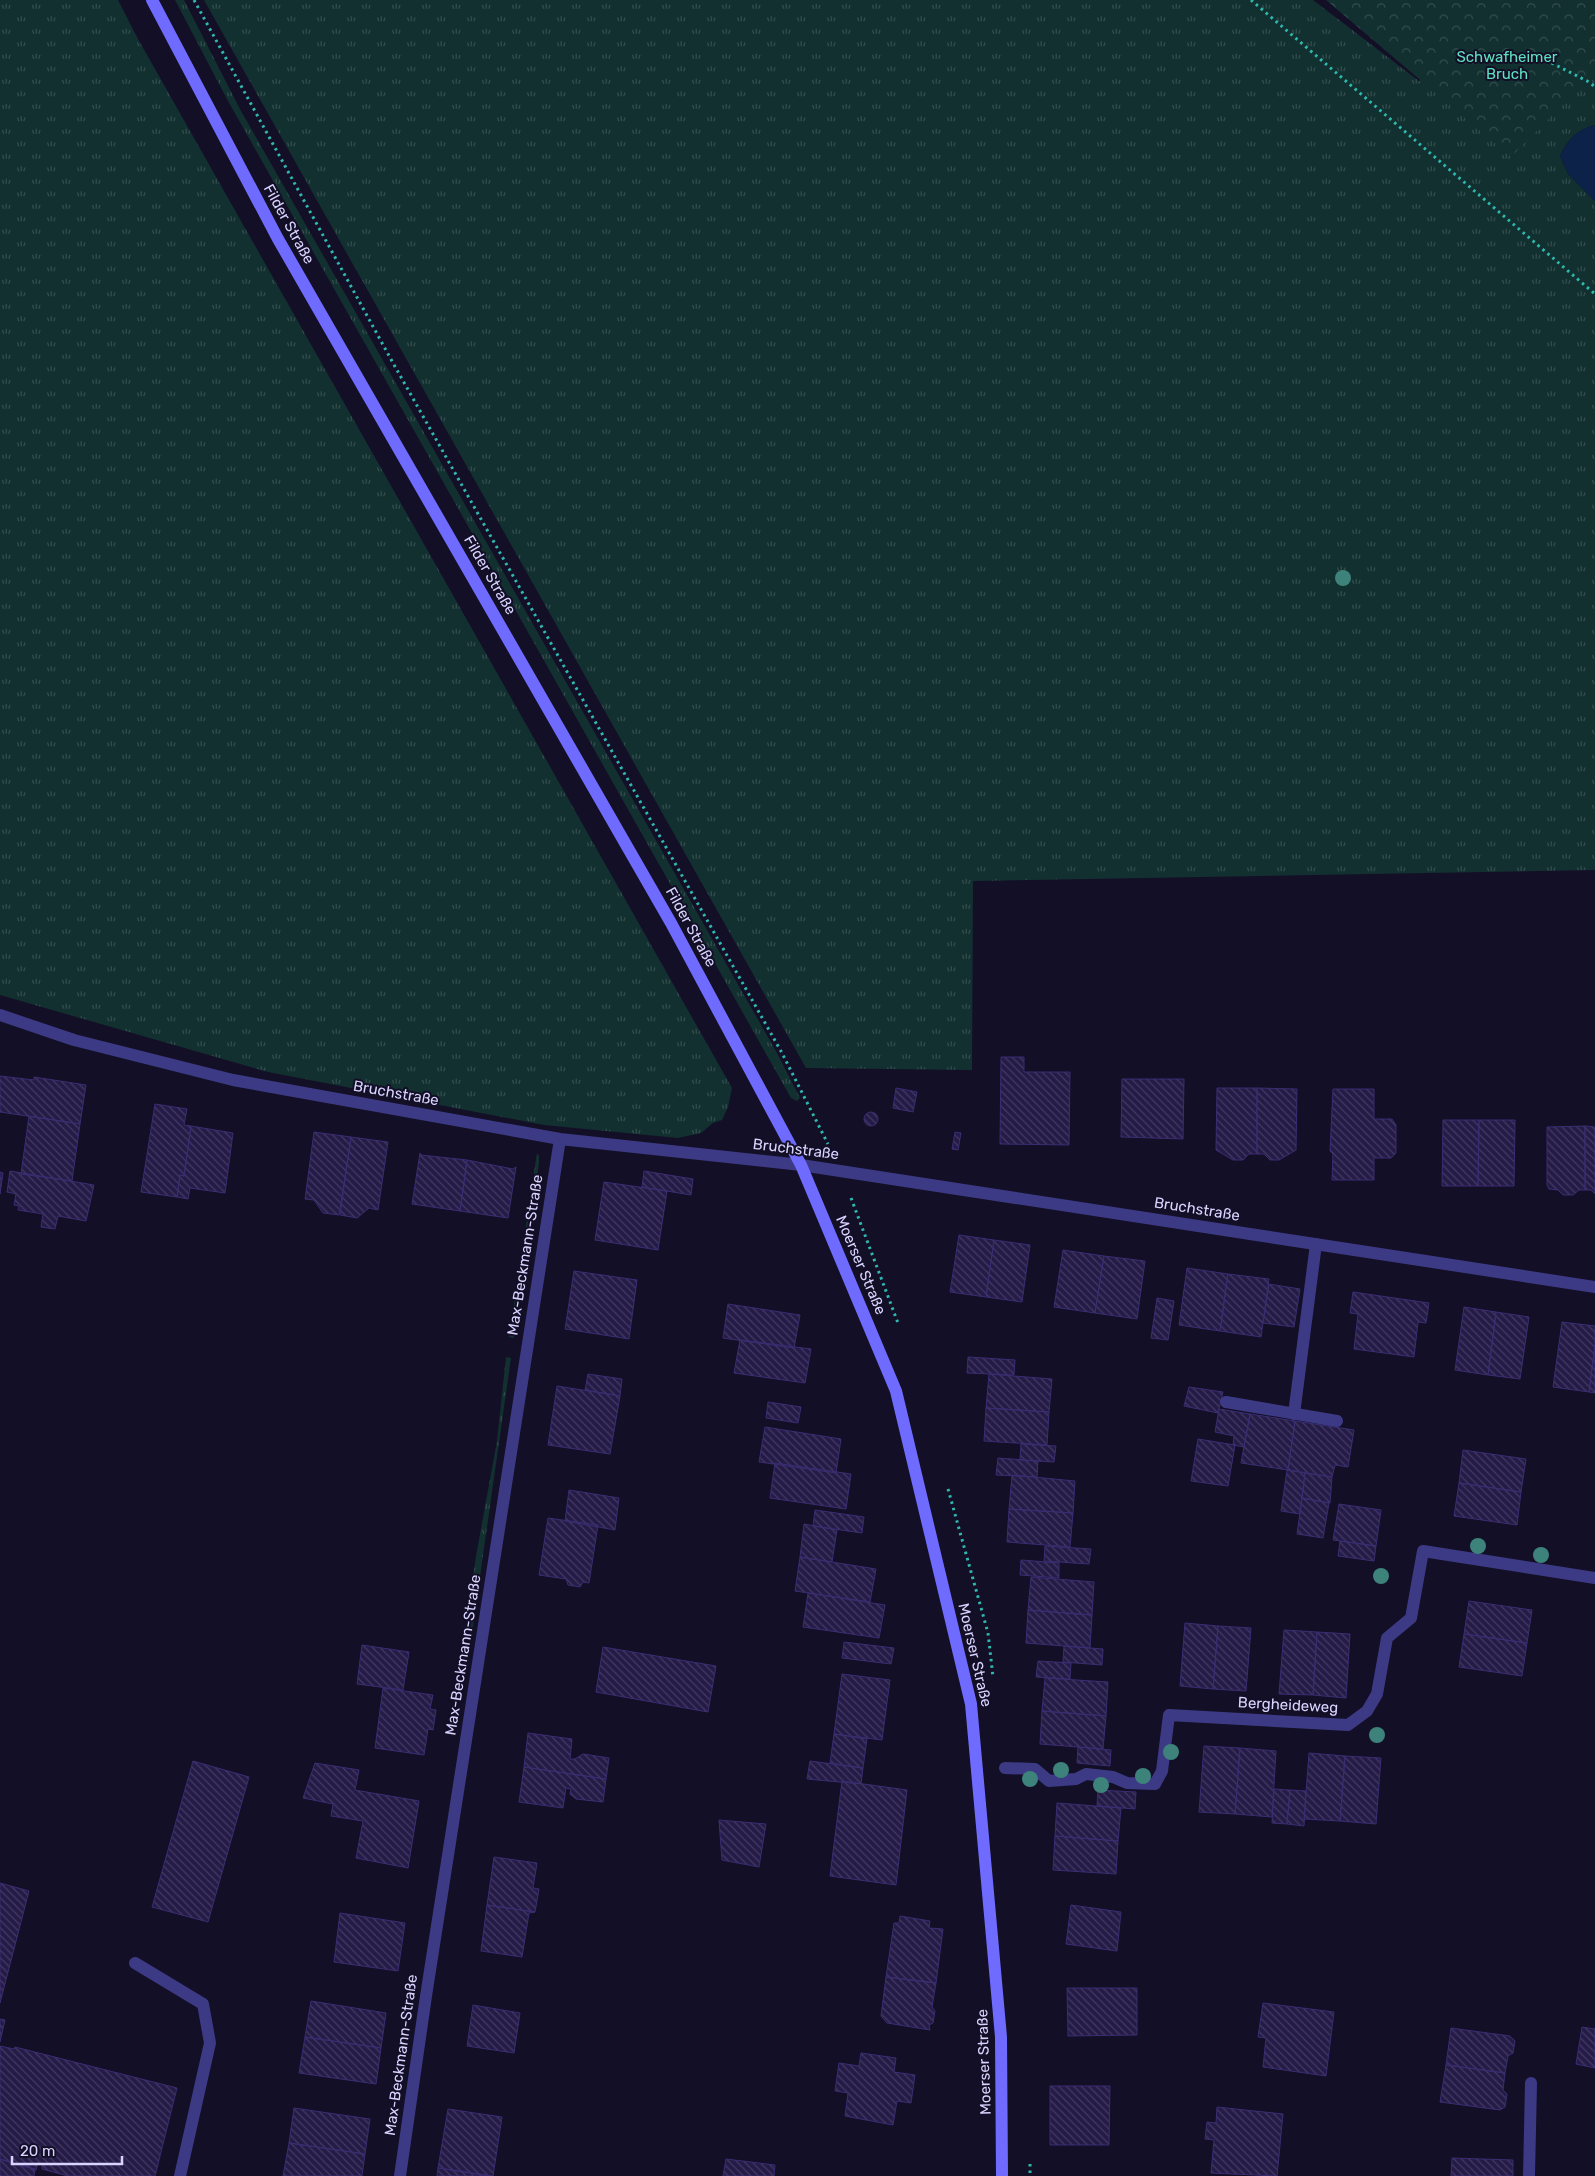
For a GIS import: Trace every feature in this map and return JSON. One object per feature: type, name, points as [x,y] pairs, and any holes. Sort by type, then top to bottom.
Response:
[{"type":"street","name":"Filder Straße","points":[[152,0],[278,239],[671,923],[801,1165]]},
{"type":"street","name":"Bruchstraße","points":[[0,1015],[74,1040],[233,1080],[560,1139],[801,1165],[1595,1287]]},
{"type":"street","name":"Max-Beckmann-Straße","points":[[400,2176],[426,1996],[560,1139]]},
{"type":"street","name":"Moerser Straße","points":[[801,1165],[896,1391],[971,1704],[1001,2037],[1002,2176]]},
{"type":"street","points":[[1294,1414],[1316,1244]]},
{"type":"street","points":[[1226,1402],[1337,1421]]},
{"type":"street","name":"Bergheideweg","points":[[1005,1768],[1035,1769],[1050,1781],[1076,1779],[1086,1774],[1113,1777],[1127,1783],[1155,1784],[1162,1771],[1169,1715],[1348,1725],[1368,1711],[1376,1694],[1387,1638],[1411,1618],[1423,1551],[1595,1578]]},
{"type":"street","points":[[135,1963],[203,2004],[210,2043],[180,2176]]},
{"type":"street","points":[[1528,2176],[1532,2083]]},
{"type":"path","points":[[194,0],[393,363],[782,1053],[841,1172]]},
{"type":"path","points":[[1250,0],[1595,294]]},
{"type":"path","points":[[1540,57],[1589,82],[1595,88]]},
{"type":"green space","points":[[0,0],[118,0],[138,39],[732,1088],[728,1107],[722,1120],[713,1123],[701,1133],[678,1138],[544,1125],[268,1072],[0,995]]},
{"type":"green space","points":[[175,0],[184,0],[241,111],[777,1053],[800,1098],[797,1101],[791,1098],[228,101]]},
{"type":"green space","points":[[204,0],[1313,0],[1419,81],[1571,26],[1595,49],[1595,125],[1574,136],[1560,156],[1568,174],[1595,201],[1595,870],[973,881],[972,1070],[806,1068]]},
{"type":"green space","name":"Schwafheimer Bruch","points":[[1326,0],[1595,0],[1595,78],[1592,75],[1511,157]]},
{"type":"green space","points":[[537,1153],[539,1163],[514,1338],[509,1337]]},
{"type":"green space","points":[[506,1357],[511,1358],[468,1661],[461,1661],[476,1556],[497,1441]]},
{"type":"water","points":[[1595,125],[1595,201],[1568,174],[1560,156],[1574,136]]},
{"type":"building","points":[[1001,1057],[1024,1057],[1024,1072],[1070,1072],[1069,1145],[1000,1144]]},
{"type":"building","points":[[0,1076],[34,1080],[34,1077],[86,1085],[80,1124],[0,1112]]},
{"type":"building","points":[[1122,1079],[1184,1079],[1183,1139],[1121,1137]]},
{"type":"building","points":[[896,1088],[917,1092],[913,1112],[893,1108]]},
{"type":"building","points":[[1217,1088],[1257,1088],[1257,1154],[1249,1154],[1243,1160],[1233,1160],[1216,1150]]},
{"type":"building","points":[[1257,1088],[1297,1089],[1296,1150],[1279,1160],[1270,1160],[1264,1154],[1257,1154]]},
{"type":"building","points":[[1333,1089],[1374,1089],[1374,1119],[1392,1119],[1396,1125],[1396,1153],[1391,1158],[1374,1158],[1374,1180],[1332,1180],[1333,1154],[1330,1151]]},
{"type":"building","points":[[155,1104],[187,1109],[184,1125],[191,1126],[184,1176],[180,1175],[177,1197],[141,1192]]},
{"type":"building","points":[[871,1112],[876,1114],[878,1119],[876,1124],[871,1126],[866,1124],[864,1119],[866,1114]]},
{"type":"building","points":[[29,1116],[80,1124],[72,1181],[21,1174]]},
{"type":"building","points":[[1443,1120],[1479,1120],[1478,1186],[1442,1186]]},
{"type":"building","points":[[1479,1120],[1515,1120],[1514,1186],[1478,1186]]},
{"type":"building","points":[[191,1126],[233,1133],[225,1193],[190,1188],[188,1199],[177,1197],[180,1175],[184,1176]]},
{"type":"building","points":[[1585,1126],[1595,1127],[1595,1194],[1591,1190],[1585,1190]]},
{"type":"building","points":[[1585,1126],[1585,1190],[1579,1190],[1573,1195],[1563,1195],[1558,1190],[1549,1189],[1547,1185],[1547,1127]]},
{"type":"building","points":[[314,1132],[351,1137],[339,1215],[323,1213],[314,1200],[305,1199]]},
{"type":"building","points":[[955,1132],[961,1133],[958,1150],[952,1149]]},
{"type":"building","points":[[351,1137],[388,1142],[378,1210],[369,1208],[357,1218],[340,1215]]},
{"type":"building","points":[[420,1153],[421,1155],[467,1160],[460,1211],[412,1204]]},
{"type":"building","points":[[467,1160],[513,1169],[516,1167],[508,1218],[460,1211]]},
{"type":"building","points":[[10,1171],[94,1185],[86,1221],[58,1216],[55,1229],[41,1227],[43,1214],[18,1210],[19,1206],[14,1205],[16,1194],[7,1192]]},
{"type":"building","points":[[644,1171],[693,1179],[691,1195],[642,1187]]},
{"type":"building","points":[[0,1172],[3,1173],[0,1194]]},
{"type":"building","points":[[604,1182],[667,1191],[658,1250],[595,1240]]},
{"type":"building","points":[[959,1235],[994,1240],[986,1297],[950,1292]]},
{"type":"building","points":[[994,1240],[1030,1245],[1022,1302],[986,1297]]},
{"type":"building","points":[[1063,1250],[1104,1256],[1095,1313],[1054,1307]]},
{"type":"building","points":[[1104,1256],[1145,1261],[1137,1319],[1095,1313]]},
{"type":"building","points":[[1187,1268],[1228,1274],[1220,1331],[1179,1325]]},
{"type":"building","points":[[574,1271],[637,1280],[629,1339],[565,1329]]},
{"type":"building","points":[[1228,1274],[1269,1279],[1261,1337],[1220,1331]]},
{"type":"building","points":[[1269,1284],[1300,1289],[1294,1327],[1263,1323]]},
{"type":"building","points":[[1353,1292],[1429,1303],[1426,1323],[1418,1322],[1414,1357],[1354,1349],[1358,1314],[1350,1313]]},
{"type":"building","points":[[1157,1298],[1174,1301],[1168,1340],[1151,1338]]},
{"type":"building","points":[[728,1304],[800,1315],[794,1348],[723,1338]]},
{"type":"building","points":[[1464,1307],[1496,1312],[1488,1375],[1455,1370]]},
{"type":"building","points":[[1496,1312],[1529,1317],[1520,1379],[1488,1375]]},
{"type":"building","points":[[1562,1322],[1595,1326],[1595,1345],[1589,1392],[1553,1387]]},
{"type":"building","points":[[740,1340],[811,1349],[805,1383],[734,1373]]},
{"type":"building","points":[[1595,1345],[1595,1393],[1589,1392]]},
{"type":"building","points":[[968,1357],[1015,1360],[1014,1375],[967,1373]]},
{"type":"building","points":[[588,1374],[622,1379],[620,1396],[585,1390]]},
{"type":"building","points":[[989,1374],[1052,1379],[1049,1412],[986,1408]]},
{"type":"building","points":[[557,1386],[620,1396],[610,1454],[548,1445]]},
{"type":"building","points":[[1189,1387],[1223,1392],[1218,1413],[1184,1406]]},
{"type":"building","points":[[768,1402],[801,1407],[798,1423],[766,1418]]},
{"type":"building","points":[[986,1408],[1049,1412],[1047,1445],[984,1441]]},
{"type":"building","points":[[1219,1409],[1250,1414],[1244,1447],[1233,1445],[1234,1436],[1215,1432]]},
{"type":"building","points":[[1250,1414],[1295,1421],[1288,1470],[1241,1463]]},
{"type":"building","points":[[1295,1421],[1354,1430],[1348,1467],[1335,1465],[1332,1477],[1288,1470]]},
{"type":"building","points":[[765,1427],[841,1439],[836,1473],[759,1462]]},
{"type":"building","points":[[1198,1439],[1235,1445],[1228,1486],[1191,1481]]},
{"type":"building","points":[[1021,1444],[1056,1446],[1054,1462],[1020,1460]]},
{"type":"building","points":[[1463,1450],[1526,1459],[1521,1492],[1459,1483]]},
{"type":"building","points":[[998,1458],[1038,1461],[1037,1477],[996,1475]]},
{"type":"building","points":[[775,1463],[851,1474],[846,1509],[770,1498]]},
{"type":"building","points":[[1287,1470],[1305,1473],[1300,1514],[1281,1511]]},
{"type":"building","points":[[1305,1473],[1332,1477],[1330,1503],[1302,1498]]},
{"type":"building","points":[[1012,1475],[1075,1481],[1073,1513],[1009,1509]]},
{"type":"building","points":[[1459,1483],[1521,1492],[1517,1525],[1454,1516]]},
{"type":"building","points":[[569,1490],[619,1498],[615,1530],[565,1521]]},
{"type":"building","points":[[1302,1498],[1329,1503],[1323,1538],[1297,1534]]},
{"type":"building","points":[[1339,1504],[1381,1510],[1376,1546],[1333,1540]]},
{"type":"building","points":[[1009,1509],[1073,1513],[1070,1547],[1007,1542]]},
{"type":"building","points":[[815,1510],[864,1517],[862,1533],[813,1526]]},
{"type":"building","points":[[548,1518],[598,1525],[589,1583],[583,1582],[580,1587],[568,1585],[566,1579],[539,1575]]},
{"type":"building","points":[[804,1524],[837,1530],[832,1562],[800,1557]]},
{"type":"building","points":[[1340,1541],[1376,1546],[1374,1561],[1338,1556]]},
{"type":"building","points":[[1045,1546],[1091,1549],[1089,1564],[1044,1561]]},
{"type":"building","points":[[800,1557],[876,1569],[870,1602],[795,1591]]},
{"type":"building","points":[[1021,1560],[1059,1563],[1059,1578],[1020,1575]]},
{"type":"building","points":[[1031,1577],[1094,1582],[1092,1615],[1028,1610]]},
{"type":"building","points":[[808,1593],[885,1605],[879,1638],[803,1627]]},
{"type":"building","points":[[1469,1601],[1532,1610],[1527,1643],[1464,1634]]},
{"type":"building","points":[[1028,1610],[1092,1615],[1090,1648],[1026,1643]]},
{"type":"building","points":[[1185,1623],[1218,1626],[1213,1689],[1180,1686]]},
{"type":"building","points":[[1218,1626],[1251,1628],[1246,1691],[1213,1689]]},
{"type":"building","points":[[1284,1630],[1317,1632],[1313,1695],[1279,1694]]},
{"type":"building","points":[[1317,1632],[1350,1634],[1346,1698],[1313,1695]]},
{"type":"building","points":[[1464,1634],[1527,1643],[1522,1676],[1459,1667]]},
{"type":"building","points":[[844,1642],[894,1648],[891,1664],[842,1658]]},
{"type":"building","points":[[362,1645],[409,1652],[403,1690],[357,1684]]},
{"type":"building","points":[[1064,1646],[1103,1649],[1102,1665],[1063,1662]]},
{"type":"building","points":[[603,1647],[716,1666],[708,1712],[596,1692]]},
{"type":"building","points":[[1038,1661],[1071,1663],[1070,1679],[1036,1677]]},
{"type":"building","points":[[842,1674],[890,1680],[882,1740],[834,1734]]},
{"type":"building","points":[[1045,1678],[1108,1682],[1106,1716],[1042,1711]]},
{"type":"building","points":[[383,1688],[433,1695],[430,1709],[436,1710],[433,1730],[428,1729],[424,1755],[375,1748]]},
{"type":"building","points":[[1042,1711],[1106,1716],[1103,1749],[1040,1744]]},
{"type":"building","points":[[528,1733],[572,1739],[570,1759],[575,1759],[583,1754],[609,1758],[606,1779],[524,1767]]},
{"type":"building","points":[[834,1734],[867,1739],[863,1768],[830,1763]]},
{"type":"building","points":[[1204,1746],[1240,1748],[1235,1814],[1199,1812]]},
{"type":"building","points":[[1078,1747],[1111,1750],[1110,1766],[1077,1763]]},
{"type":"building","points":[[1240,1748],[1276,1751],[1272,1817],[1235,1814]]},
{"type":"building","points":[[1309,1753],[1345,1756],[1340,1821],[1304,1819]]},
{"type":"building","points":[[1345,1756],[1381,1758],[1376,1824],[1340,1821]]},
{"type":"building","points":[[193,1761],[249,1777],[208,1922],[152,1907]]},
{"type":"building","points":[[810,1761],[863,1768],[861,1784],[807,1779]]},
{"type":"building","points":[[315,1763],[359,1770],[355,1790],[419,1801],[408,1868],[356,1858],[363,1821],[331,1816],[333,1804],[303,1798]]},
{"type":"building","points":[[524,1767],[606,1779],[603,1802],[576,1799],[570,1794],[571,1789],[566,1788],[563,1808],[519,1802]]},
{"type":"building","points":[[842,1781],[907,1790],[896,1885],[830,1876]]},
{"type":"building","points":[[1274,1789],[1290,1790],[1287,1824],[1272,1823]]},
{"type":"building","points":[[1098,1790],[1136,1792],[1135,1809],[1097,1806]]},
{"type":"building","points":[[1290,1790],[1306,1791],[1304,1826],[1287,1824]]},
{"type":"building","points":[[1057,1803],[1121,1808],[1118,1841],[1055,1836]]},
{"type":"building","points":[[719,1820],[766,1824],[759,1867],[722,1860]]},
{"type":"building","points":[[1055,1836],[1118,1841],[1116,1874],[1053,1870]]},
{"type":"building","points":[[494,1857],[537,1863],[533,1888],[539,1889],[535,1912],[487,1905]]},
{"type":"building","points":[[0,1883],[29,1891],[0,2003]]},
{"type":"building","points":[[487,1905],[535,1912],[529,1913],[522,1957],[481,1951]]},
{"type":"building","points":[[1071,1905],[1121,1912],[1117,1951],[1066,1944]]},
{"type":"building","points":[[340,1913],[405,1923],[398,1971],[334,1962]]},
{"type":"building","points":[[900,1916],[930,1921],[929,1928],[943,1929],[936,1983],[886,1977],[894,1923],[899,1923]]},
{"type":"building","points":[[886,1977],[936,1983],[932,2007],[935,2011],[933,2023],[929,2025],[930,2030],[887,2023],[881,2016]]},
{"type":"building","points":[[1067,1988],[1137,1988],[1137,2035],[1068,2036]]},
{"type":"building","points":[[311,2001],[386,2013],[381,2048],[305,2037]]},
{"type":"building","points":[[1263,2003],[1334,2012],[1326,2076],[1263,2067],[1266,2038],[1258,2037]]},
{"type":"building","points":[[473,2005],[520,2013],[514,2053],[467,2046]]},
{"type":"building","points":[[0,2019],[5,2020],[0,2042]]},
{"type":"building","points":[[1582,2027],[1595,2029],[1595,2068],[1576,2064]]},
{"type":"building","points":[[1451,2028],[1510,2036],[1515,2041],[1513,2053],[1508,2056],[1505,2073],[1446,2065]]},
{"type":"building","points":[[305,2037],[381,2048],[376,2084],[299,2073]]},
{"type":"building","points":[[0,2046],[14,2049],[15,2047],[177,2088],[155,2176],[68,2176],[42,2169],[42,2164],[38,2162],[36,2170],[0,2159]]},
{"type":"building","points":[[861,2053],[896,2058],[894,2072],[915,2075],[911,2103],[897,2101],[893,2125],[845,2116],[848,2093],[835,2091],[839,2063],[859,2066]]},
{"type":"building","points":[[1446,2065],[1505,2073],[1503,2090],[1507,2094],[1505,2107],[1500,2110],[1440,2102]]},
{"type":"building","points":[[1050,2086],[1110,2086],[1109,2145],[1050,2145]]},
{"type":"building","points":[[1217,2107],[1283,2114],[1277,2176],[1211,2173],[1214,2140],[1205,2139],[1207,2122],[1216,2123]]},
{"type":"building","points":[[294,2108],[370,2119],[365,2154],[289,2143]]},
{"type":"building","points":[[448,2109],[502,2117],[493,2176],[438,2168]]},
{"type":"building","points":[[289,2143],[365,2154],[362,2176],[283,2176]]},
{"type":"building","points":[[1452,2158],[1513,2160],[1513,2176],[1451,2176]]},
{"type":"building","points":[[0,2159],[35,2169],[34,2176],[0,2176]]},
{"type":"building","points":[[726,2159],[775,2165],[774,2176],[723,2176]]},
{"type":"building","points":[[438,2168],[489,2176],[437,2176]]}]
